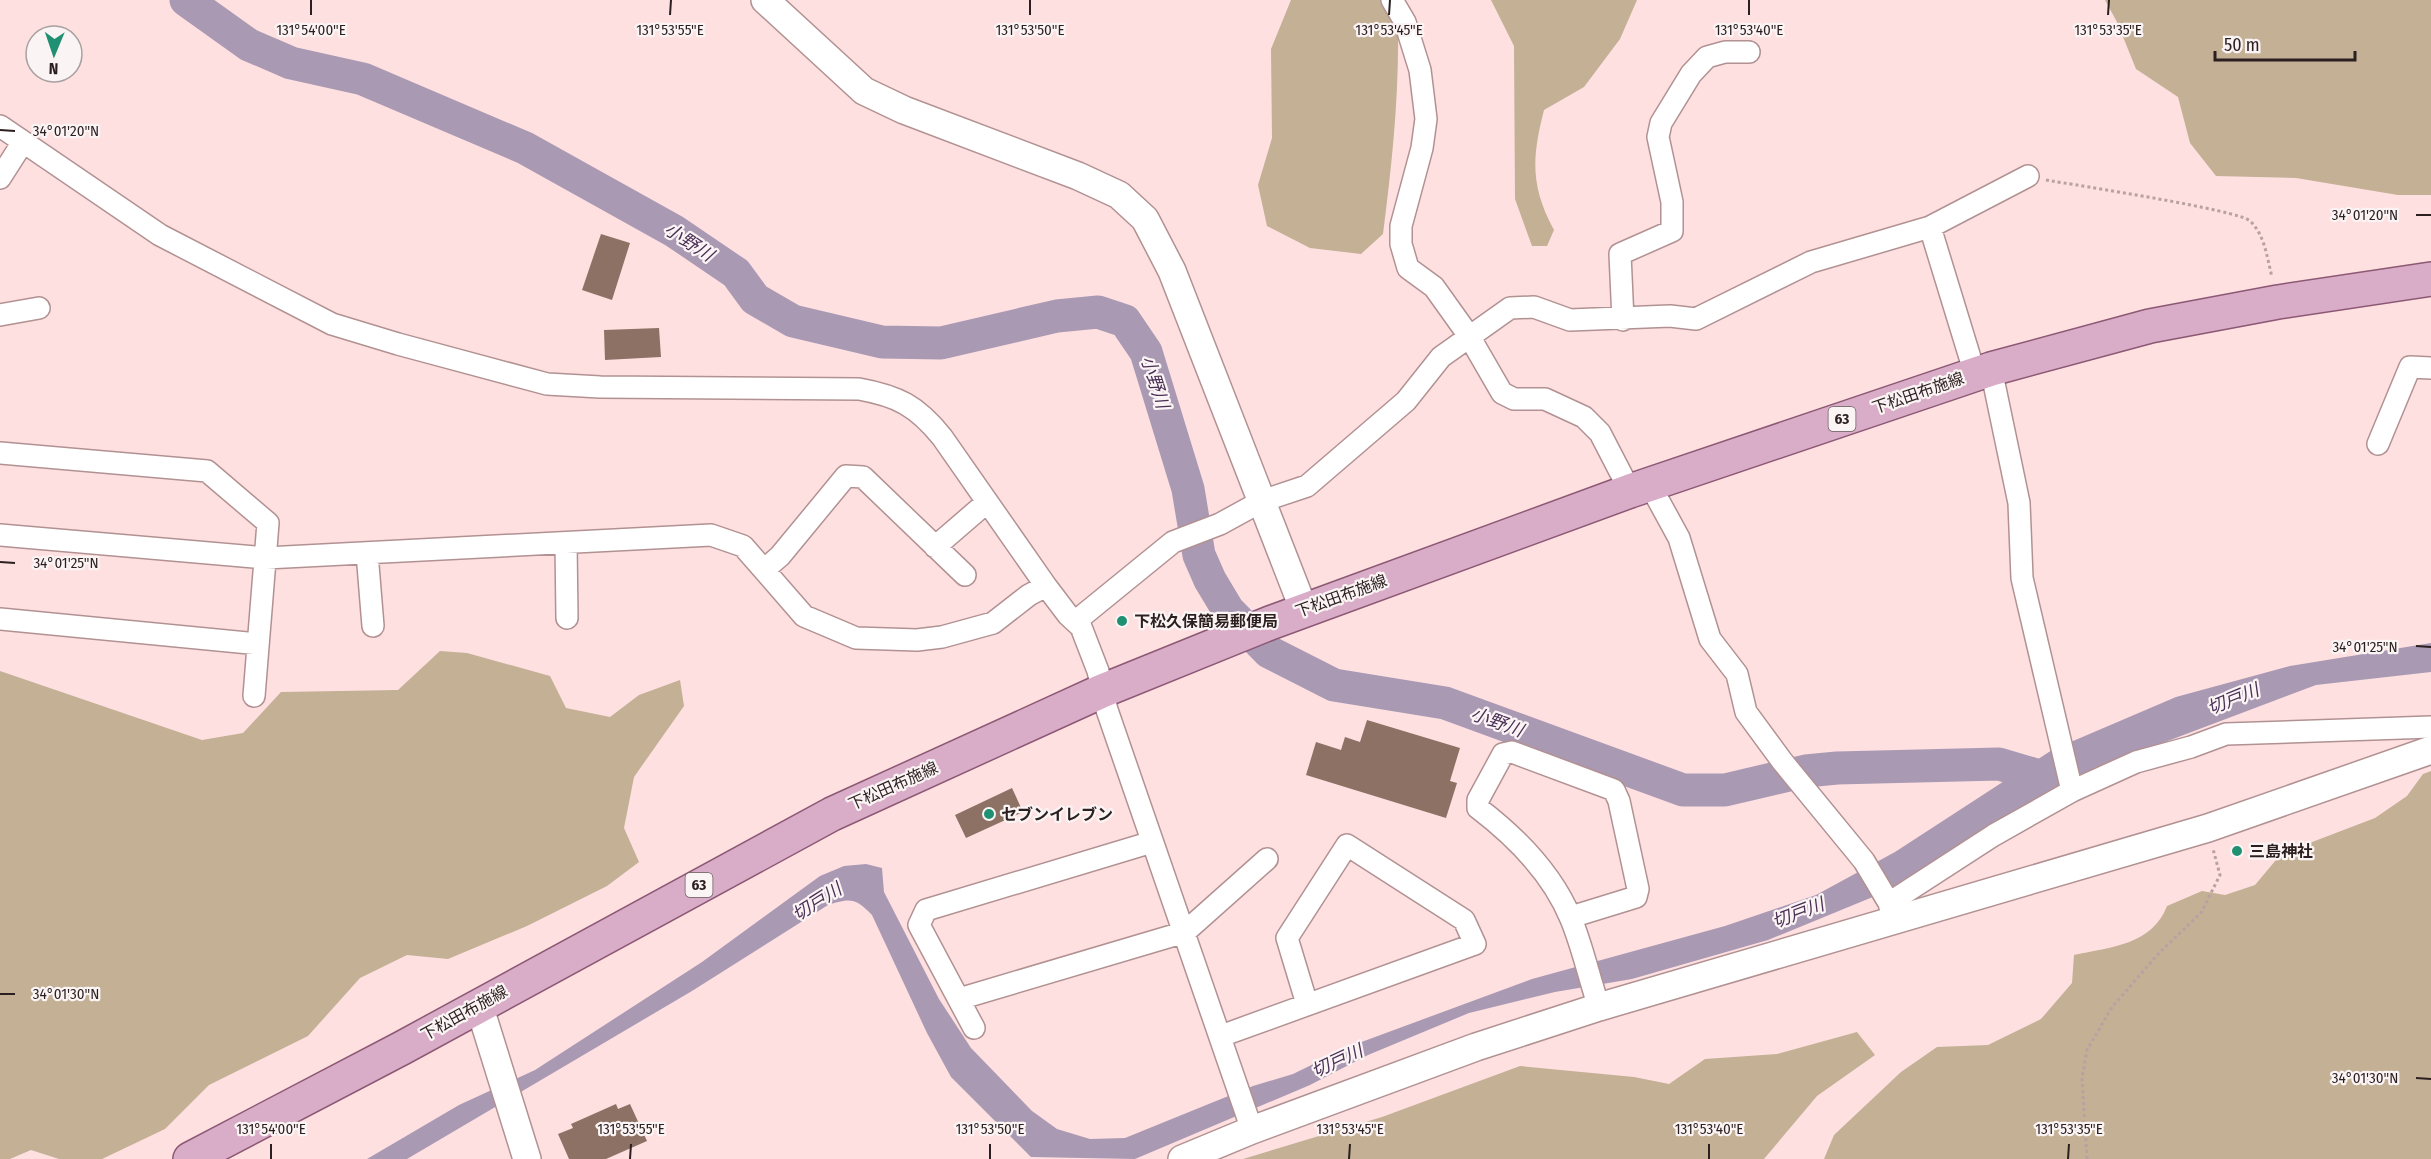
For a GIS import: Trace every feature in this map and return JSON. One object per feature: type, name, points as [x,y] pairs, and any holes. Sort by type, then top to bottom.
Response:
[{"type":"main road","name":"下松田布施線","points":[[190,1159],[832,814],[1102,691],[1270,623],[1640,488],[1983,371],[2150,326],[2278,302],[2430,286]]},
{"type":"street","points":[[765,0],[864,91],[904,110],[1078,176],[1119,195],[1145,219],[1172,271],[1304,610]]},
{"type":"street","points":[[1392,0],[1405,22],[1420,70],[1426,119],[1422,148],[1401,226],[1401,244],[1408,268],[1434,287],[1469,336],[1502,393],[1514,399],[1545,399],[1584,417],[1600,433],[1679,538],[1710,639],[1737,674],[1746,712],[1782,761],[1864,861],[1889,907]]},
{"type":"street","points":[[1623,320],[1620,254],[1672,231],[1672,202],[1658,137],[1661,123],[1691,74],[1707,57],[1725,52],[1749,52]]},
{"type":"street","points":[[0,126],[160,235],[332,324],[547,384],[600,387],[859,389],[886,394],[923,414],[942,437],[1046,586],[1068,615],[1081,627],[1098,671],[1102,691],[1152,842],[1250,1125]]},
{"type":"street","points":[[0,178],[23,142]]},
{"type":"street","points":[[1076,621],[1173,542],[1207,529],[1262,501],[1307,486],[1406,401],[1441,357],[1510,308],[1534,308],[1570,320],[1623,320],[1670,316],[1696,319],[1811,262],[1930,227],[2028,176]]},
{"type":"street","points":[[1930,227],[1983,371],[2019,503],[2022,578],[2072,791]]},
{"type":"street","points":[[0,315],[39,308]]},
{"type":"street","points":[[2378,444],[2410,367],[2431,368]]},
{"type":"street","points":[[0,453],[207,471],[268,524],[254,696]]},
{"type":"street","points":[[765,569],[780,556],[846,476],[863,477],[965,574]]},
{"type":"street","points":[[935,547],[986,503]]},
{"type":"street","points":[[0,535],[266,558],[711,535],[743,546],[804,616],[856,638],[917,640],[942,637],[993,623],[1007,615],[1029,595],[1046,586]]},
{"type":"street","points":[[566,543],[567,618]]},
{"type":"street","points":[[368,553],[373,626]]},
{"type":"street","points":[[0,619],[258,644]]},
{"type":"street","points":[[1889,907],[1994,836],[2072,791],[2136,762],[2191,747],[2226,734],[2431,727]]},
{"type":"street","points":[[1182,1159],[1250,1125],[1476,1047],[1596,998],[1889,907],[2208,828],[2431,750]]},
{"type":"street","points":[[1570,917],[1636,897],[1638,889],[1619,801],[1614,790],[1512,752],[1503,754],[1478,800],[1478,808],[1503,827],[1549,878],[1570,917],[1596,998]]},
{"type":"street","points":[[974,1028],[919,925],[926,910],[1152,842]]},
{"type":"street","points":[[1221,1036],[1475,945],[1464,920],[1347,845],[1287,938],[1307,1004]]},
{"type":"street","points":[[959,999],[1185,932],[1267,859]]},
{"type":"street","points":[[479,1005],[527,1159]]},
{"type":"path","points":[[2028,176],[2249,219],[2260,235],[2278,302]]},
{"type":"path","points":[[2087,1159],[2082,1078],[2087,1050],[2112,1007],[2160,952],[2201,913],[2220,875],[2208,828]]},
{"type":"shaded area","points":[[1291,0],[1397,0],[1398,59],[1395,117],[1383,234],[1361,254],[1310,248],[1267,226],[1258,185],[1272,138],[1271,49]]},
{"type":"shaded area","points":[[1491,0],[1637,0],[1620,39],[1584,87],[1544,110],[1537,142],[1536,171],[1541,199],[1554,230],[1547,246],[1532,246],[1515,199],[1514,46]]},
{"type":"shaded area","points":[[2105,0],[2431,0],[2431,195],[2398,195],[2296,178],[2216,176],[2190,143],[2178,97],[2136,69],[2117,22]]},
{"type":"shaded area","points":[[440,651],[467,653],[550,676],[566,708],[610,717],[639,695],[680,680],[684,706],[634,777],[624,828],[639,862],[607,886],[527,926],[448,959],[407,955],[360,978],[308,1036],[209,1085],[165,1129],[102,1159],[59,1159],[31,1150],[10,1159],[0,1159],[0,671],[202,740],[243,733],[281,692],[398,690]]},
{"type":"shaded area","points":[[2431,771],[2431,1159],[1824,1159],[1834,1135],[1901,1072],[1937,1047],[1988,1045],[2041,1019],[2072,983],[2074,955],[2116,946],[2141,937],[2160,919],[2167,906],[2202,891],[2225,895],[2255,885],[2281,854],[2375,818],[2407,796],[2423,774]]},
{"type":"shaded area","points":[[1857,1032],[1875,1055],[1817,1096],[1764,1159],[1243,1159],[1382,1117],[1520,1066],[1634,1077],[1669,1084],[1705,1059],[1777,1054]]},
{"type":"water","name":"切戸川","points":[[2431,643],[2431,672],[2316,685],[2165,742],[2053,789],[1897,887],[1768,940],[1632,979],[1555,992],[1469,1013],[1368,1055],[1310,1085],[1135,1159],[1031,1157],[951,1077],[927,1033],[872,915],[857,903],[842,901],[828,905],[692,991],[407,1159],[367,1159],[459,1105],[535,1070],[702,962],[820,876],[844,866],[866,864],[882,868],[884,892],[939,999],[971,1048],[1032,1111],[1057,1129],[1090,1139],[1125,1138],[1253,1086],[1293,1074],[1348,1047],[1532,979],[1725,926],[1816,895],[1895,852],[2052,750],[2176,697],[2290,666]]},
{"type":"building","points":[[601,234],[630,243],[612,300],[582,290]]},
{"type":"building","points":[[659,328],[661,357],[605,360],[604,330]]},
{"type":"building","points":[[1367,720],[1460,748],[1450,781],[1457,783],[1446,818],[1306,775],[1316,742],[1341,750],[1345,737],[1360,742]]},
{"type":"building","points":[[1012,788],[1023,812],[966,838],[955,815]]},
{"type":"building","points":[[616,1104],[618,1109],[630,1104],[647,1141],[606,1159],[569,1159],[558,1134],[573,1128],[571,1124]]},
{"type":"waterway","name":"小野川","points":[[186,0],[249,45],[291,63],[363,79],[525,148],[674,231],[736,273],[755,299],[793,321],[882,342],[941,343],[1057,316],[1098,312],[1125,321],[1146,352],[1188,489],[1199,555],[1210,580],[1228,610],[1269,652],[1334,685],[1445,703],[1683,790],[1725,790],[1806,771],[1837,768],[1999,764],[2043,777]]},
{"type":"place","name":"下松久保簡易郵便局","points":[[1122,621]]},
{"type":"place","name":"セブンイレブン","points":[[989,814]]},
{"type":"place","name":"三島神社","points":[[2237,851]]}]
